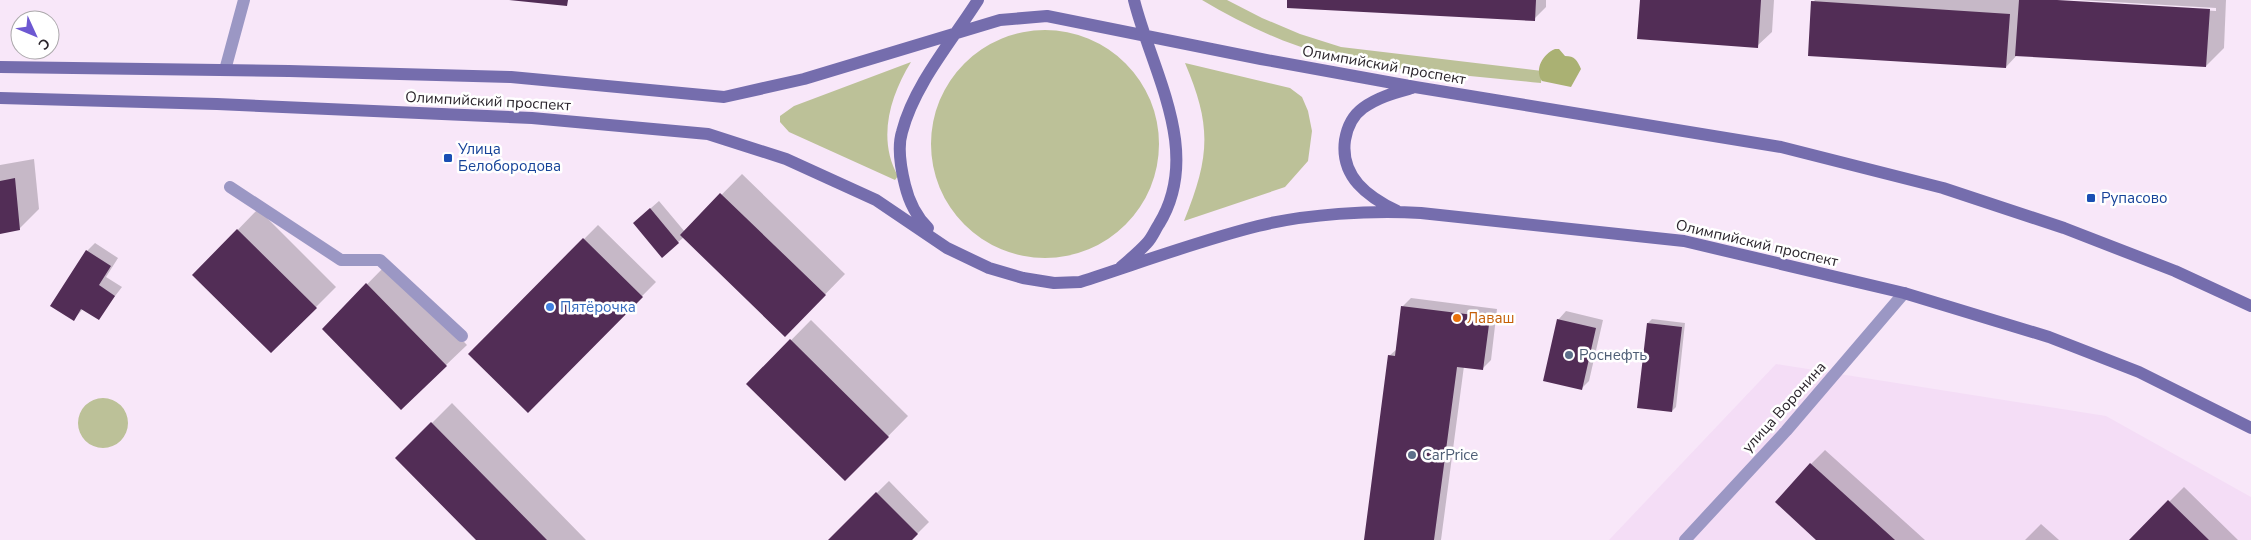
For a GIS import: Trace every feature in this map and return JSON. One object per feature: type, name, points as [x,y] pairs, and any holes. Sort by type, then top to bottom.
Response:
[{"type":"main road","points":[[956,33],[978,0]]},
{"type":"main road","points":[[1134,0],[1143,34]]},
{"type":"main road","name":"Олимпийский проспект","points":[[0,67],[512,77],[724,97],[804,79],[1000,20],[1047,16],[1261,59],[1414,87],[1781,146],[1943,188],[2064,228],[2175,271],[2251,306]]},
{"type":"main road","name":"Олимпийский проспект","points":[[947,248],[917,217],[908,200],[901,169],[901,134],[914,99],[956,33]]},
{"type":"main road","name":"Олимпийский проспект","points":[[1118,270],[1148,243],[1168,210],[1177,176],[1176,137],[1162,86],[1143,34]]},
{"type":"main road","points":[[1400,212],[1377,201],[1360,187],[1348,171],[1344,150],[1347,127],[1361,110],[1381,97],[1414,87]]},
{"type":"main road","name":"Олимпийский проспект","points":[[0,98],[218,104],[532,118],[708,134],[786,159],[876,200],[947,248],[989,268],[1023,278],[1054,283],[1080,282],[1259,226],[1332,215],[1400,212],[1684,241],[1904,293],[2057,340],[2139,372],[2251,428]]},
{"type":"main road","points":[[2234,298],[2251,302]]},
{"type":"street","points":[[225,70],[244,0]]},
{"type":"street","points":[[230,187],[341,260],[380,260],[462,336]]},
{"type":"street","name":"улица Воронина","points":[[1685,540],[1786,431],[1904,293]]},
{"type":"shaded area","points":[[1776,364],[2106,416],[2251,497],[2251,540],[1609,540]]},
{"type":"green space","points":[[1202,0],[1227,0],[1262,18],[1300,34],[1341,47],[1542,71],[1541,83],[1404,69],[1323,54],[1291,44],[1260,31]]},
{"type":"green space","points":[[1045,30],[1067,32],[1089,39],[1108,49],[1133,72],[1145,90],[1154,111],[1159,144],[1157,166],[1150,188],[1140,207],[1117,232],[1099,244],[1078,253],[1045,258],[1023,256],[1001,249],[982,239],[957,216],[945,198],[936,177],[931,144],[933,122],[940,100],[950,81],[973,56],[991,44],[1012,35]]},
{"type":"green space","points":[[1555,49],[1559,49],[1565,56],[1575,59],[1581,69],[1571,87],[1542,81],[1539,72],[1541,62],[1547,54]]},
{"type":"green space","points":[[911,62],[897,89],[889,118],[888,147],[898,176],[895,180],[789,132],[780,122],[780,116],[794,106]]},
{"type":"green space","points":[[1185,63],[1290,88],[1302,97],[1308,111],[1312,131],[1308,161],[1285,187],[1184,221],[1199,178],[1204,142],[1200,105]]},
{"type":"green space","points":[[98,398],[108,398],[121,405],[128,418],[128,428],[121,441],[108,448],[98,448],[89,444],[82,437],[78,428],[78,418],[82,409],[89,402]]},
{"type":"building","points":[[509,0],[568,0],[567,6]]},
{"type":"building","points":[[1287,0],[1536,0],[1535,21],[1287,8]]},
{"type":"building","points":[[1640,0],[1761,0],[1758,48],[1637,39]]},
{"type":"building","points":[[2019,0],[2057,0],[2210,9],[2206,67],[2015,56]]},
{"type":"building","points":[[1811,1],[2010,14],[2006,68],[1808,56]]},
{"type":"building","points":[[15,178],[20,230],[0,234],[0,181]]},
{"type":"building","points":[[720,193],[826,295],[785,337],[680,235]]},
{"type":"building","points":[[650,208],[679,243],[662,258],[633,223]]},
{"type":"building","points":[[237,229],[317,308],[271,353],[192,275]]},
{"type":"building","points":[[583,238],[643,297],[528,413],[468,354]]},
{"type":"building","points":[[86,250],[111,266],[99,285],[115,296],[99,320],[81,309],[74,321],[50,306]]},
{"type":"building","points":[[366,283],[447,366],[401,410],[322,329]]},
{"type":"building","points":[[1401,306],[1490,317],[1483,370],[1457,367],[1434,540],[1364,540],[1388,355],[1395,356]]},
{"type":"building","name":"Роснефть","points":[[1557,319],[1596,328],[1582,390],[1543,381]]},
{"type":"building","points":[[1647,323],[1682,327],[1672,412],[1637,408]]},
{"type":"building","points":[[790,339],[889,437],[845,481],[746,384]]},
{"type":"building","points":[[431,422],[547,540],[476,540],[395,458]]},
{"type":"building","points":[[1810,463],[1895,540],[1816,540],[1775,502]]},
{"type":"building","points":[[876,492],[918,534],[912,540],[828,540]]},
{"type":"building","points":[[2168,500],[2209,540],[2129,540]]},
{"type":"place","name":"Улица Белобородова","points":[[448,158]]},
{"type":"place","name":"Рупасово","points":[[2091,198]]},
{"type":"place","name":"Пятёрочка","points":[[550,307]]},
{"type":"place","name":"Лаваш","points":[[1457,318]]},
{"type":"place","name":"Роснефть","points":[[1569,355]]},
{"type":"place","name":"CarPrice","points":[[1412,455]]}]
